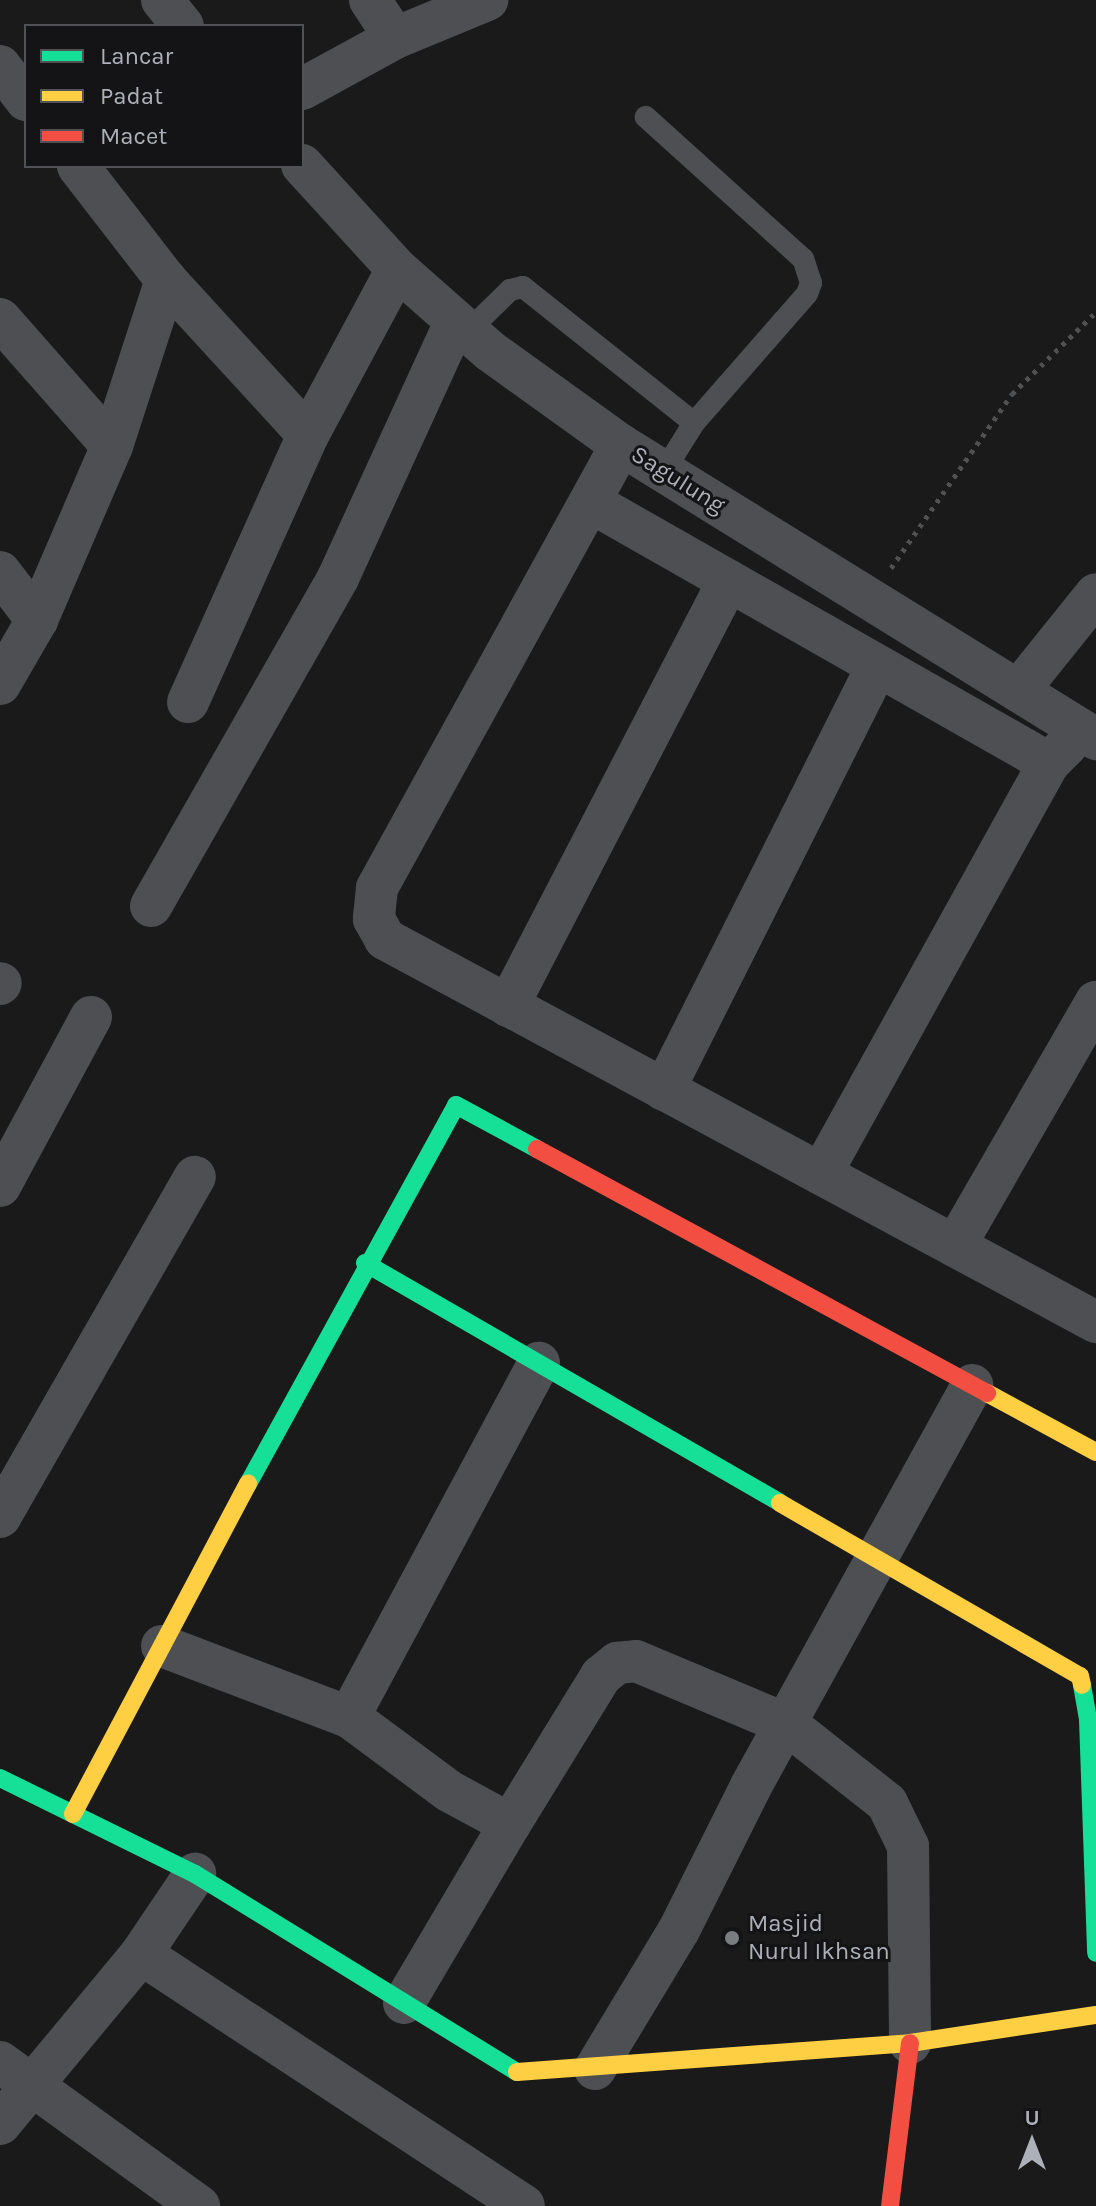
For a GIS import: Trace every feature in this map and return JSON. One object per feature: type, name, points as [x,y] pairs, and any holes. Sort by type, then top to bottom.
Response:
[{"type":"street","points":[[162,0],[181,24]]},
{"type":"street","points":[[370,0],[395,38]]},
{"type":"street","points":[[304,88],[395,38],[487,0]]},
{"type":"street","points":[[0,66],[24,97]]},
{"type":"street","name":"Sagulung","points":[[304,167],[397,269],[461,327],[621,445],[1089,735]]},
{"type":"street","points":[[80,168],[166,280],[308,435]]},
{"type":"street","points":[[188,702],[308,435],[397,269]]},
{"type":"street","points":[[0,684],[37,620],[112,446],[166,280]]},
{"type":"street","points":[[0,319],[112,446]]},
{"type":"street","points":[[151,906],[338,578],[461,327]]},
{"type":"street","points":[[621,445],[592,503],[377,888],[374,919],[385,939],[1096,1322]]},
{"type":"street","points":[[592,503],[1049,763]]},
{"type":"street","points":[[0,572],[37,620]]},
{"type":"street","points":[[508,1006],[728,581]]},
{"type":"street","points":[[1018,691],[1096,594]]},
{"type":"street","points":[[664,1090],[877,666]]},
{"type":"street","points":[[821,1174],[1049,763],[1089,735]]},
{"type":"street","points":[[955,1246],[1096,1002]]},
{"type":"street","points":[[0,1186],[91,1017]]},
{"type":"street","points":[[73,1814],[365,1263],[456,1105],[1096,1452]]},
{"type":"street","points":[[0,1517],[195,1177]]},
{"type":"street","points":[[365,1263],[1080,1676],[1088,1719],[1096,1953]]},
{"type":"street","points":[[349,1717],[539,1363]]},
{"type":"street","points":[[595,2069],[679,1930],[751,1786],[788,1725],[972,1385]]},
{"type":"street","points":[[162,1646],[349,1717],[449,1791],[510,1824]]},
{"type":"street","points":[[404,2003],[601,1676],[617,1663],[636,1661],[788,1725],[887,1803],[908,1846],[910,2043],[890,2206]]},
{"type":"street","points":[[0,1778],[195,1874],[521,2075],[910,2043],[1096,2015]]},
{"type":"street","points":[[0,2124],[15,2073],[141,1954],[195,1874]]},
{"type":"street","points":[[141,1954],[524,2206]]},
{"type":"street","points":[[15,2073],[199,2206]]},
{"type":"lane","points":[[646,117],[803,259],[811,283],[807,294],[694,423],[664,471]]},
{"type":"lane","points":[[461,327],[510,290],[523,287],[694,423]]},
{"type":"path","points":[[870,599],[1012,394],[1096,312]]},
{"type":"traffic: fast","points":[[248,1484],[456,1105],[537,1149]]},
{"type":"traffic: fast","points":[[365,1263],[780,1503]]},
{"type":"traffic: fast","points":[[1082,1685],[1088,1719],[1096,1953]]},
{"type":"traffic: fast","points":[[0,1778],[195,1874],[517,2072]]},
{"type":"traffic: slow","points":[[987,1393],[1096,1452]]},
{"type":"traffic: slow","points":[[73,1814],[248,1484]]},
{"type":"traffic: slow","points":[[780,1503],[1080,1676],[1082,1685]]},
{"type":"traffic: slow","points":[[517,2072],[910,2043],[1096,2015]]},
{"type":"traffic: jam","points":[[537,1149],[987,1393]]},
{"type":"traffic: jam","points":[[890,2206],[910,2043]]},
{"type":"place","name":"Masjid Nurul Ikhsan","points":[[732,1938]]}]
